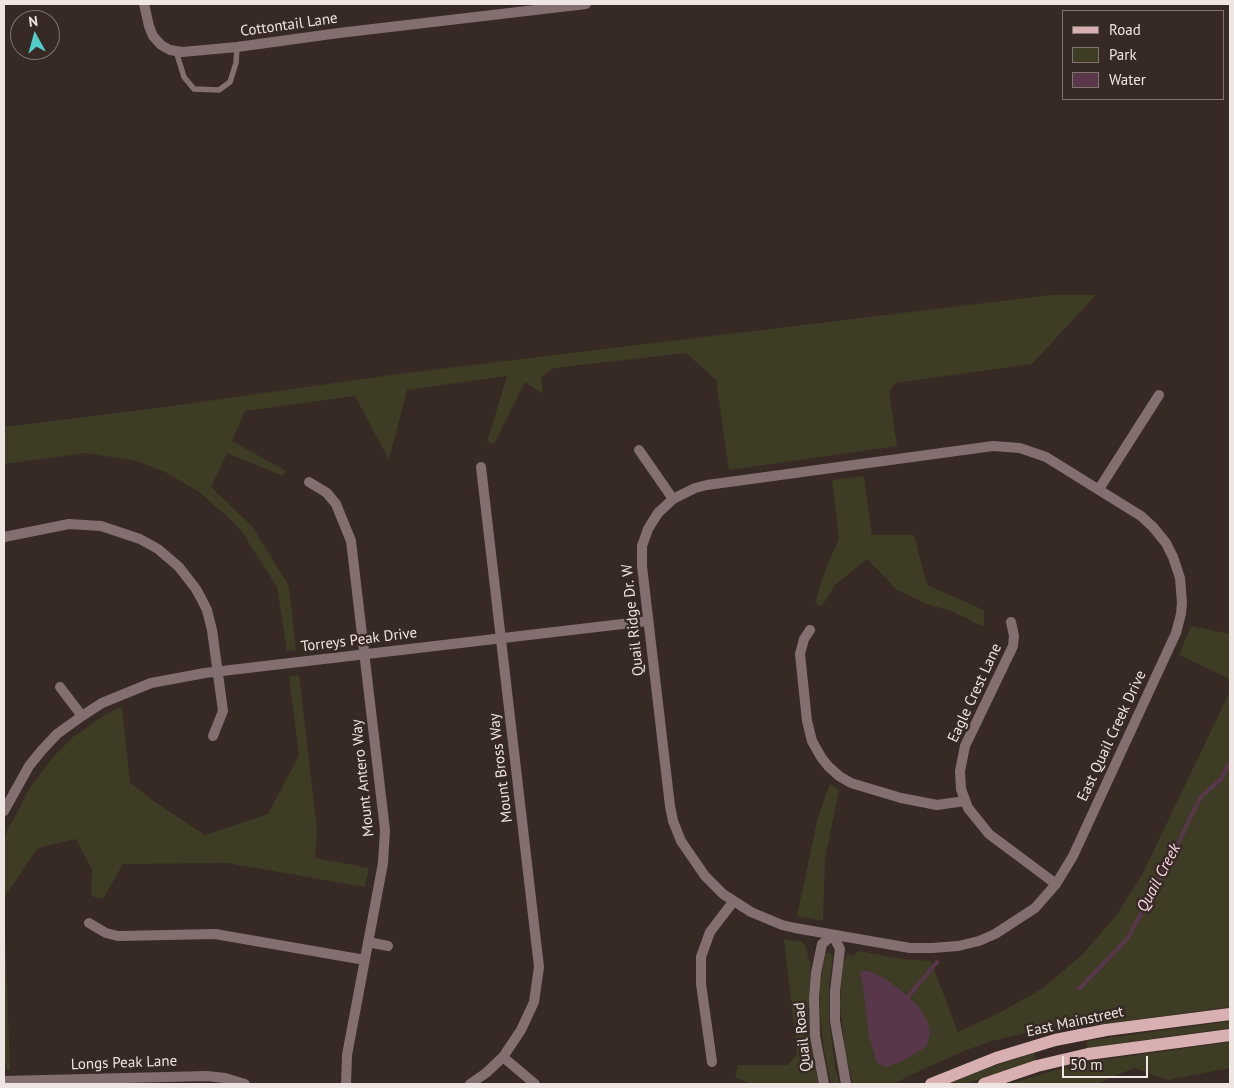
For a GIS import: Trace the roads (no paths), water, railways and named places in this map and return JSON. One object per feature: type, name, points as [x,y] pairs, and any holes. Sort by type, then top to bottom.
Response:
[{"type":"main road","name":"East Mainstreet","points":[[931,1084],[996,1058],[1055,1040],[1106,1030],[1230,1014]]},
{"type":"main road","points":[[984,1084],[1038,1066],[1088,1054],[1230,1035]]},
{"type":"street","name":"Cottontail Lane","points":[[144,4],[153,36],[161,45],[176,51],[197,52],[586,4]]},
{"type":"street","points":[[1099,488],[1159,395]]},
{"type":"street","name":"East Quail Creek Drive","points":[[833,935],[921,948],[948,948],[968,944],[987,937],[1018,920],[1042,901],[1056,884],[1073,856],[1179,624],[1182,595],[1179,572],[1166,543],[1147,520],[1099,488],[1046,457],[1010,446]]},
{"type":"street","name":"Quail Ridge Dr. W","points":[[833,935],[782,925],[750,912],[733,902],[711,883],[681,841],[670,806],[641,559],[642,546],[648,529],[654,518],[673,499],[684,492],[707,485],[978,447],[1010,446]]},
{"type":"street","points":[[639,450],[673,499]]},
{"type":"street","name":"Mount Bross Way","points":[[481,467],[539,967],[536,990],[528,1017],[503,1057]]},
{"type":"street","name":"Mount Antero Way","points":[[309,482],[327,493],[336,504],[351,541],[385,830],[383,863],[347,1055],[346,1084]]},
{"type":"street","points":[[4,537],[62,525],[83,524],[101,526],[124,532],[158,549],[179,567],[202,600],[207,610],[212,630],[223,711],[214,736]]},
{"type":"street","name":"Torreys Peak Drive","points":[[4,811],[18,783],[35,758],[50,742],[82,716],[109,699],[144,685],[171,678],[218,672],[648,621]]},
{"type":"street","name":"Eagle Crest Lane","points":[[1011,622],[1014,636],[1013,646],[968,740],[963,754],[960,778],[965,801],[977,821],[989,834],[1056,884]]},
{"type":"street","points":[[810,630],[804,639],[800,654],[807,721],[815,748],[828,766],[839,776],[851,783],[901,798],[938,805],[965,801]]},
{"type":"street","points":[[60,687],[82,716]]},
{"type":"street","points":[[712,1062],[702,984],[701,957],[710,932],[733,902]]},
{"type":"street","points":[[89,923],[106,933],[118,936],[215,934],[365,960]]},
{"type":"street","points":[[833,935],[840,949],[835,991],[835,1021],[846,1084]]},
{"type":"street","name":"Quail Road","points":[[824,1084],[816,1036],[814,998],[816,973],[822,944],[833,935]]},
{"type":"street","points":[[368,942],[388,946]]},
{"type":"street","points":[[470,1084],[486,1073],[503,1057],[535,1084]]},
{"type":"street","name":"Longs Peak Lane","points":[[4,1081],[107,1082],[207,1076],[225,1078],[245,1084]]},
{"type":"lane","points":[[176,51],[184,77],[194,89],[219,90],[230,82],[236,63],[237,47]]},
{"type":"water","points":[[861,971],[868,971],[882,977],[897,987],[918,1006],[927,1020],[929,1028],[930,1034],[926,1047],[902,1061],[886,1067],[877,1063],[869,1036]]},
{"type":"waterway","name":"Quail Creek","points":[[1079,989],[1127,939],[1176,849],[1201,797],[1221,779],[1230,762]]},
{"type":"waterway","points":[[906,999],[937,962]]}]
